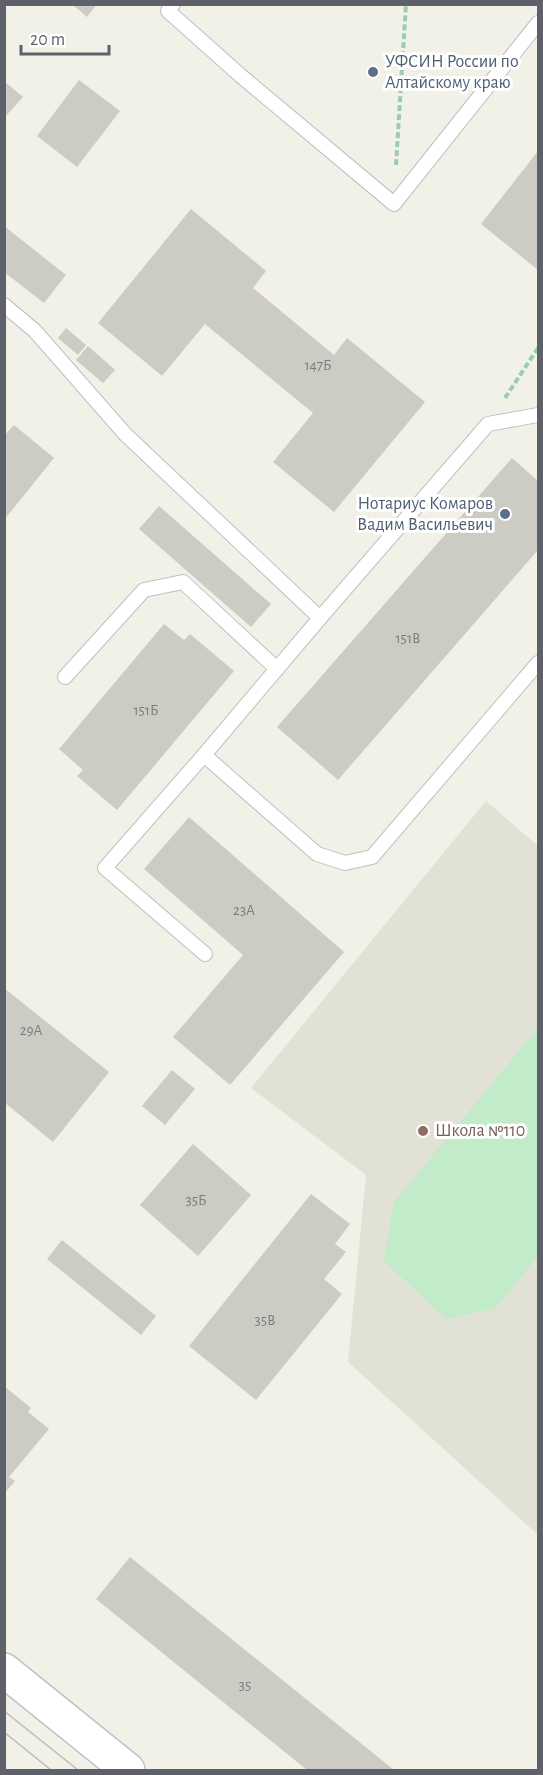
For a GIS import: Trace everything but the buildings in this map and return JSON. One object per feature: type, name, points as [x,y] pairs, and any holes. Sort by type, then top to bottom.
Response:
[{"type":"main road","points":[[4,1670],[128,1770]]},
{"type":"lane","points":[[173,4],[168,10],[176,18],[241,76],[394,204],[538,23]]},
{"type":"lane","points":[[4,305],[35,331],[125,434],[320,618]]},
{"type":"lane","points":[[205,954],[105,868],[488,424],[538,415]]},
{"type":"lane","points":[[65,677],[144,590],[183,582],[277,669]]},
{"type":"lane","points":[[204,755],[317,854],[345,863],[372,857],[538,663]]},
{"type":"path","points":[[394,204],[406,4]]},
{"type":"path","points":[[488,424],[538,348]]},
{"type":"shaded area","name":"Школа №110","points":[[486,801],[538,846],[538,1535],[348,1362],[366,1175],[251,1088]]},
{"type":"green space","points":[[538,1028],[538,1256],[496,1308],[446,1319],[384,1261],[394,1202]]},
{"type":"tram line","points":[[4,1711],[78,1770]]},
{"type":"tram line","points":[[4,1732],[51,1770]]},
{"type":"place","name":"УФСИН России по Алтайскому краю","points":[[373,72]]},
{"type":"place","name":"Нотариус Комаров Вадим Васильевич","points":[[505,514]]},
{"type":"place","name":"Школа №110","points":[[423,1131]]}]
